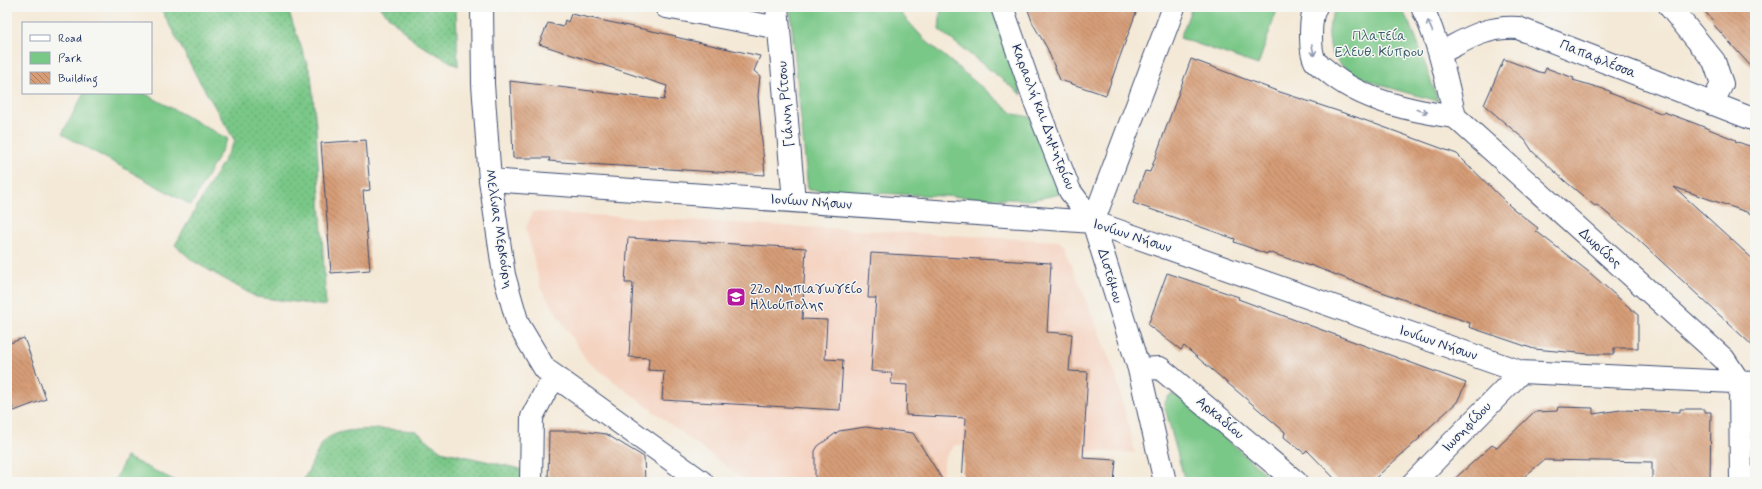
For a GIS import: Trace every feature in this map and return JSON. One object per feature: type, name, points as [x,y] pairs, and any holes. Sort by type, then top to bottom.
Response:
[{"type":"street","name":"Μελίνας Μερκούρη","points":[[482,7],[483,84],[490,180],[504,275],[518,324],[545,369],[680,475],[702,482]]},
{"type":"street","points":[[666,7],[778,17]]},
{"type":"street","name":"Καραολή και Δημητρίου","points":[[1002,7],[1036,104],[1070,191],[1093,222]]},
{"type":"street","points":[[1093,222],[1174,7]]},
{"type":"street","points":[[1316,7],[1313,12],[1311,44],[1315,61],[1330,74],[1353,89],[1391,104],[1426,113],[1455,117],[1440,53],[1432,29],[1422,7]]},
{"type":"street","points":[[1670,7],[1714,61],[1722,84],[1712,104]]},
{"type":"street","name":"Γιάννη Ρίτσου","points":[[778,17],[794,201]]},
{"type":"street","name":"Παπαφλέσσα","points":[[1440,53],[1476,34],[1501,27],[1518,28],[1755,120]]},
{"type":"street","name":"Δωρίδος","points":[[1455,117],[1724,359],[1748,383]]},
{"type":"street","name":"Ιονίων Νήσων","points":[[490,180],[1093,222],[1521,372],[1748,383]]},
{"type":"street","name":"Διστόμου","points":[[1093,222],[1139,369],[1165,482]]},
{"type":"street","name":"Αρκαδίου","points":[[1139,369],[1160,368],[1296,482]]},
{"type":"street","name":"Ιωσηφίδου","points":[[1414,482],[1521,372]]},
{"type":"street","points":[[531,482],[532,417],[545,392],[556,377]]},
{"type":"street","points":[[1741,482],[1748,383]]},
{"type":"shaded area","points":[[533,212],[1058,241],[1064,244],[1116,376],[1135,453],[955,445],[945,457],[941,482],[747,482],[587,361],[541,289],[526,228]]},
{"type":"green space","points":[[160,7],[287,7],[311,75],[316,127],[326,306],[256,297],[193,261],[175,245],[235,141],[197,77]]},
{"type":"green space","points":[[379,7],[456,7],[458,66],[415,42]]},
{"type":"green space","points":[[790,7],[894,7],[897,9],[925,40],[1014,114],[1030,117],[1061,194],[1030,200],[808,190]]},
{"type":"green space","points":[[941,7],[993,7],[1022,95],[939,30]]},
{"type":"green space","points":[[1192,7],[1278,7],[1258,65],[1180,38]]},
{"type":"green space","name":"Πλατεία Ελευθ. Κύπρου","points":[[1338,7],[1401,7],[1415,35],[1438,101],[1396,90],[1363,78],[1338,62],[1331,51],[1329,34],[1332,18]]},
{"type":"green space","points":[[83,94],[146,94],[228,139],[191,205],[62,134]]},
{"type":"green space","points":[[1172,394],[1183,399],[1274,482],[1185,482],[1164,404],[1168,397]]},
{"type":"green space","points":[[386,429],[416,431],[441,451],[521,469],[521,482],[302,482],[319,449],[327,439],[342,432],[351,430]]},
{"type":"green space","points":[[126,457],[178,482],[114,482]]},
{"type":"building","points":[[1027,7],[1138,7],[1106,95],[1060,80],[1047,48],[1033,24]]},
{"type":"building","points":[[1701,7],[1755,7],[1755,71],[1713,24],[1714,22]]},
{"type":"building","points":[[571,14],[676,36],[675,37],[760,56],[754,71],[760,76],[758,96],[765,175],[549,161],[550,158],[513,158],[510,81],[664,100],[667,86],[539,44],[548,23],[563,27],[565,20],[568,22]]},
{"type":"building","points":[[1191,59],[1277,91],[1356,117],[1457,154],[1511,207],[1538,228],[1536,231],[1589,272],[1638,315],[1638,348],[1614,348],[1614,354],[1589,354],[1534,349],[1469,327],[1470,323],[1310,265],[1268,252],[1267,254],[1234,242],[1235,239],[1133,203],[1145,171],[1150,172]]},
{"type":"building","points":[[1504,59],[1539,72],[1544,73],[1546,68],[1574,78],[1573,80],[1610,91],[1610,93],[1663,114],[1664,112],[1694,123],[1755,148],[1755,215],[1674,187],[1755,261],[1755,348],[1632,234],[1565,181],[1533,152],[1525,140],[1484,105]]},
{"type":"building","points":[[366,140],[370,190],[363,191],[370,270],[331,273],[321,143]]},
{"type":"building","points":[[628,238],[806,248],[802,319],[827,320],[825,359],[843,360],[840,410],[662,400],[664,371],[648,370],[649,358],[629,357],[633,283],[625,283]]},
{"type":"building","points":[[871,253],[1051,263],[1047,332],[1072,334],[1069,371],[1088,372],[1083,458],[1116,460],[1114,482],[962,482],[966,418],[906,415],[907,385],[891,384],[892,373],[871,371],[876,298],[868,298]]},
{"type":"building","points":[[1167,273],[1239,297],[1238,299],[1466,383],[1457,402],[1371,482],[1342,482],[1336,480],[1307,450],[1304,453],[1284,437],[1285,432],[1184,346],[1181,350],[1148,325]]},
{"type":"building","points":[[24,338],[46,399],[14,411],[7,392],[7,344]]},
{"type":"building","points":[[1558,407],[1593,408],[1593,414],[1621,410],[1680,412],[1680,409],[1705,409],[1705,412],[1711,412],[1710,481],[1652,482],[1652,462],[1544,460],[1518,482],[1451,482],[1492,445],[1497,448],[1534,412],[1557,411]]},
{"type":"building","points":[[865,427],[913,433],[944,482],[815,482],[815,451],[818,446],[839,431]]},
{"type":"building","points":[[549,431],[582,431],[606,434],[644,457],[645,482],[548,482]]},
{"type":"place","name":"22ο Νηπιαγωγείο Ηλιούπολης","points":[[736,297]]}]
